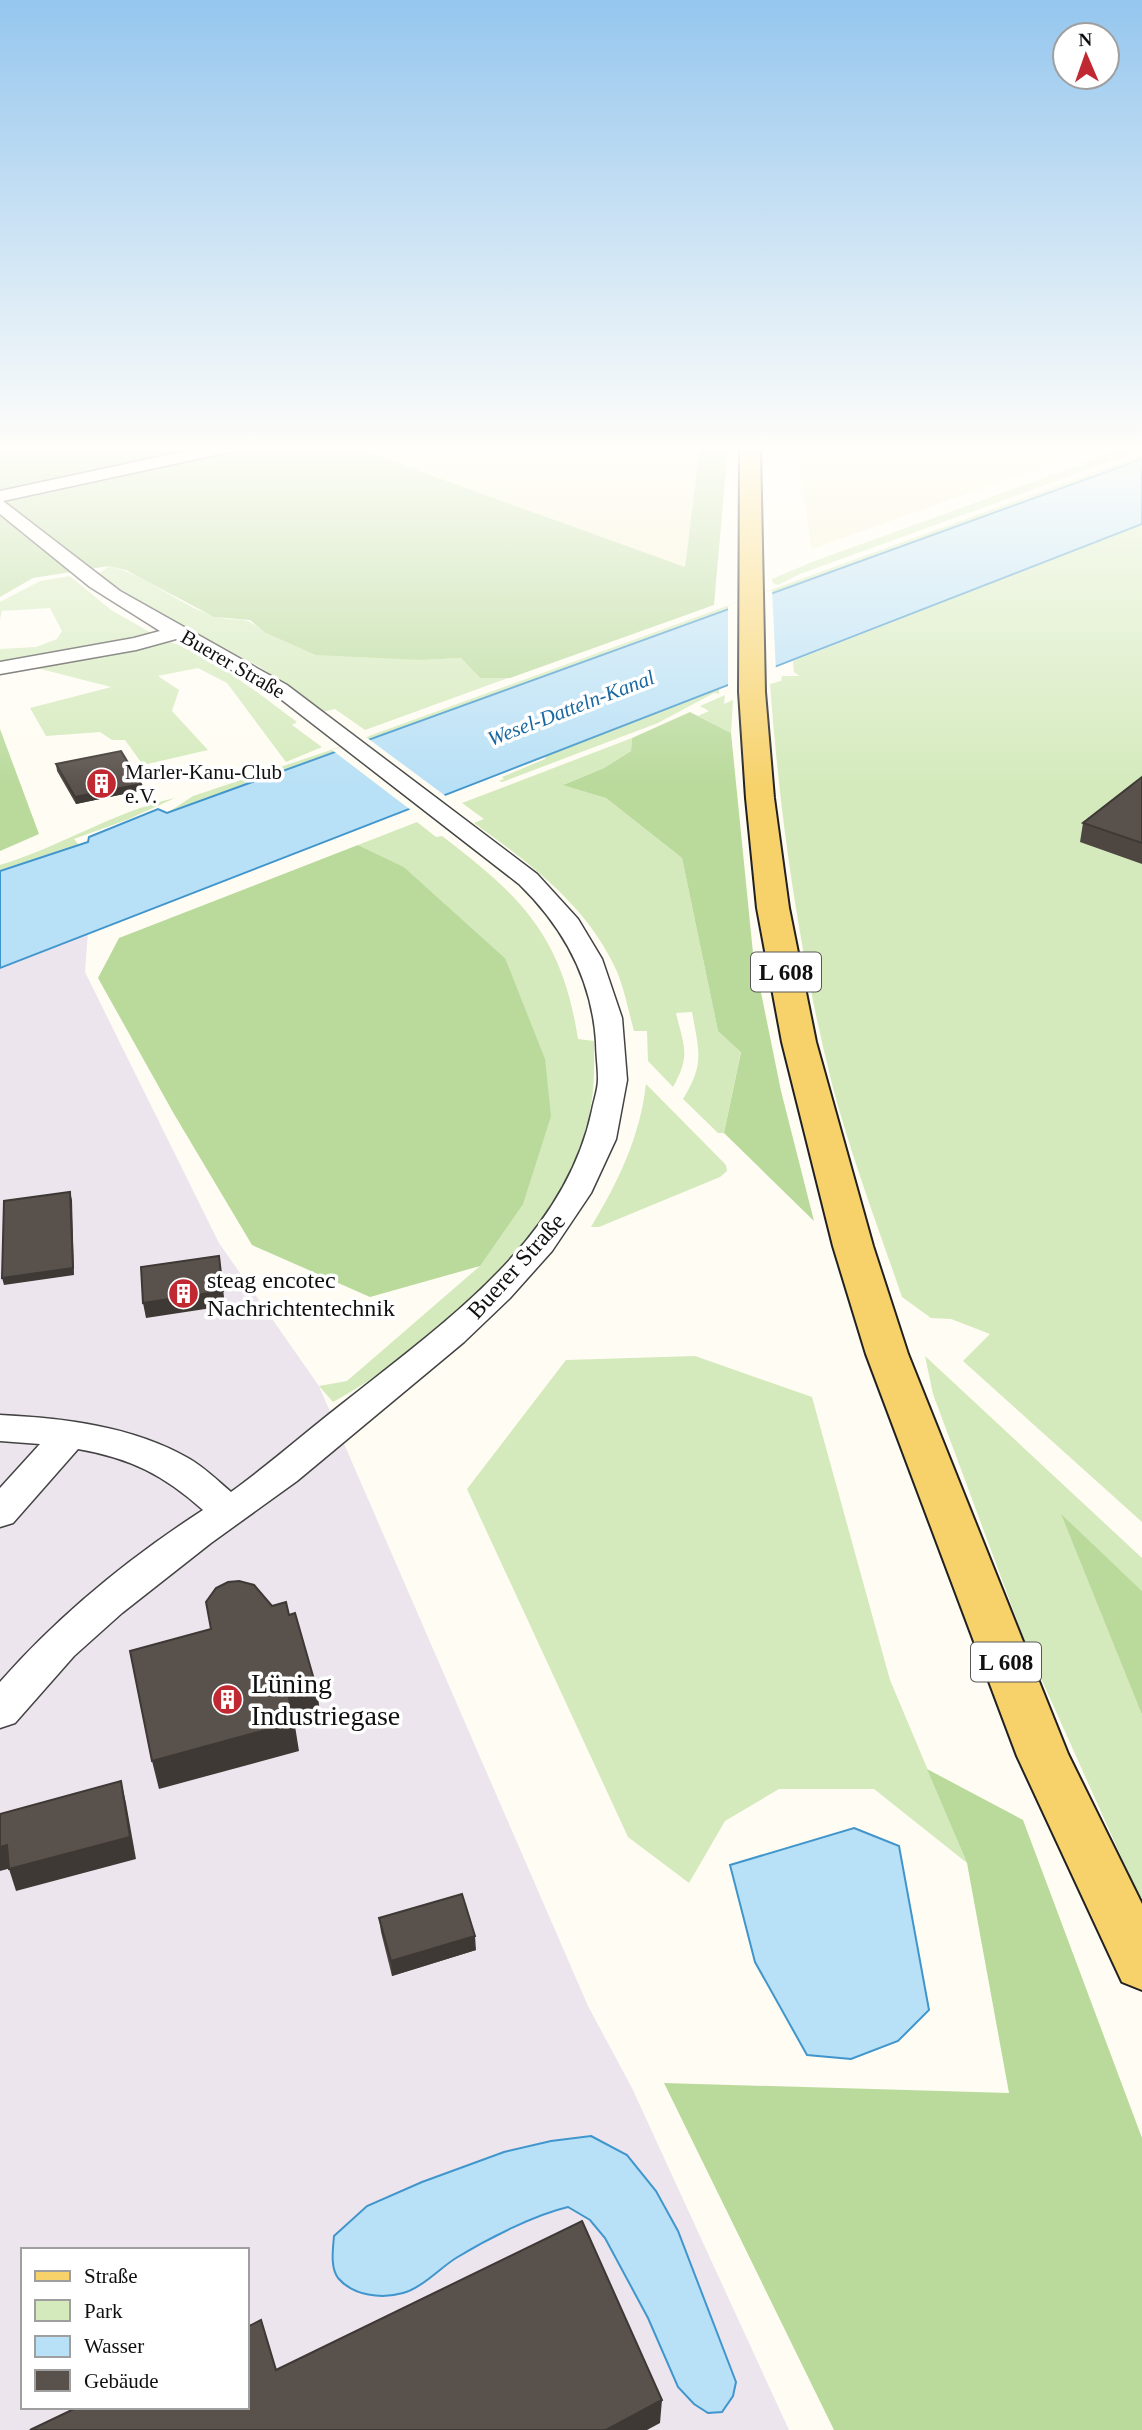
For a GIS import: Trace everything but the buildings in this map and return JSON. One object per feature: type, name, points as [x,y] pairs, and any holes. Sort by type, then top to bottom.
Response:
[{"type":"main road","name":"L 608","points":[[750,560],[752,692],[760,798],[773,908],[799,1042],[853,1247],[887,1354],[1043,1756],[1142,1963]]},
{"type":"street","name":"Buerer Straße","points":[[0,1712],[63,1642],[194,1535],[229,1511],[450,1338],[503,1288],[547,1238],[569,1205],[596,1147],[610,1097],[613,1053],[604,997],[589,956],[575,931],[544,893],[445,814],[255,671],[179,632],[110,592],[70,560]]},
{"type":"street","points":[[0,668],[136,644],[179,632]]},
{"type":"street","points":[[0,1428],[70,1434],[131,1449],[176,1468],[229,1511]]},
{"type":"street","points":[[0,1513],[70,1434]]},
{"type":"shaded area","points":[[667,560],[686,560],[685,567]]},
{"type":"shaded area","points":[[88,932],[85,972],[219,1243],[319,1386],[588,2006],[632,2088],[789,2430],[0,2430],[0,968]]},
{"type":"green space","points":[[0,560],[667,560],[685,567],[686,560],[718,560],[714,605],[510,678],[480,678],[461,658],[422,660],[316,655],[264,632],[250,620],[214,617],[126,570],[109,566],[33,578],[0,597]]},
{"type":"green space","points":[[838,560],[778,585],[773,583],[772,579],[812,562]]},
{"type":"green space","points":[[852,560],[863,560],[167,813],[193,796],[325,752]]},
{"type":"green space","points":[[1049,560],[1142,560],[1142,1522],[963,1361],[990,1334],[951,1319],[931,1318],[902,1297],[832,1084],[792,886],[770,684],[781,681],[782,676],[799,676],[794,672],[793,661]]},
{"type":"green space","points":[[109,566],[137,576],[201,611],[222,618],[250,622],[264,632],[422,660],[461,658],[480,678],[508,678],[365,730],[335,709],[323,712],[260,667],[137,602],[98,574]]},
{"type":"green space","points":[[70,576],[111,610],[155,635],[0,663],[0,649],[36,647],[57,639],[62,631],[50,608],[2,611],[0,620],[0,602],[40,581]]},
{"type":"green space","points":[[164,641],[196,653],[233,675],[297,722],[292,725],[322,747],[286,762],[227,683],[198,668],[158,676],[179,690],[172,711],[208,750],[143,765],[125,740],[112,740],[100,732],[46,736],[30,708],[111,687],[29,666]]},
{"type":"green space","points":[[719,689],[719,694],[714,693],[658,723],[499,781],[504,779],[502,777],[545,759],[546,755]]},
{"type":"green space","points":[[725,695],[724,704],[733,700],[731,733],[698,716],[709,711],[700,706]]},
{"type":"green space","points":[[690,712],[731,733],[753,953],[781,1091],[814,1221],[724,1133],[741,1052],[718,1031],[682,858],[606,798],[563,785],[604,768],[631,751],[632,738]]},
{"type":"green space","points":[[0,729],[39,834],[0,851]]},
{"type":"green space","points":[[632,738],[631,751],[604,768],[565,784],[606,798],[682,858],[718,1031],[741,1051],[724,1133],[718,1133],[683,1099],[695,1076],[698,1057],[692,1012],[676,1013],[684,1058],[673,1087],[648,1061],[647,1031],[634,1031],[618,974],[591,928],[557,889],[474,823],[484,819],[462,803]]},
{"type":"green space","points":[[175,798],[129,819],[74,839],[79,845],[0,870],[0,865],[130,812]]},
{"type":"green space","points":[[417,822],[436,837],[442,836],[495,879],[534,922],[549,946],[571,1003],[578,1039],[594,1041],[591,1105],[578,1152],[557,1197],[528,1239],[494,1279],[416,1348],[333,1402],[319,1386],[347,1381],[480,1266],[505,958],[404,867],[358,845]]},
{"type":"green space","points":[[358,845],[404,867],[505,958],[545,1059],[551,1116],[523,1204],[480,1266],[370,1297],[252,1245],[174,1114],[98,978],[119,938]]},
{"type":"green space","points":[[646,1084],[726,1165],[727,1171],[720,1177],[599,1227],[591,1227],[610,1193],[633,1141]]},
{"type":"green space","points":[[695,1356],[812,1397],[890,1680],[967,1863],[874,1789],[779,1789],[725,1821],[689,1883],[628,1837],[467,1489],[566,1360]]},
{"type":"green space","points":[[925,1356],[1142,1558],[1142,1591],[1062,1516],[1142,1715],[1142,1903],[1027,1647],[933,1394]]},
{"type":"green space","points":[[1061,1514],[1142,1591],[1142,1715]]},
{"type":"green space","points":[[927,1769],[1023,1820],[1142,2138],[1142,2430],[834,2430],[664,2083],[1009,2093],[967,1863]]},
{"type":"water","name":"Wesel-Datteln-Kanal","points":[[863,560],[1048,560],[0,968],[0,871],[88,842],[89,837],[158,809],[167,813]]},
{"type":"water","points":[[854,1828],[899,1846],[929,2010],[898,2041],[851,2059],[807,2055],[755,1962],[730,1865]]},
{"type":"water","points":[[591,2136],[627,2155],[656,2191],[678,2231],[736,2382],[733,2396],[722,2412],[708,2413],[694,2404],[678,2387],[648,2318],[605,2238],[590,2220],[568,2207],[496,2236],[456,2258],[417,2287],[403,2293],[368,2295],[344,2284],[335,2274],[334,2236],[367,2206],[422,2182],[504,2152],[551,2141]]},
{"type":"pier","points":[[772,590],[776,672],[728,689],[728,606]]},
{"type":"pier","points":[[366,737],[447,797],[412,811],[332,750]]},
{"type":"place","name":"Marler-Kanu-Club e.V.","points":[[102,784]]},
{"type":"place","name":"steag encotec Nachrichtentechnik","points":[[184,1294]]},
{"type":"place","name":"Lüning Industriegase","points":[[228,1699]]}]
